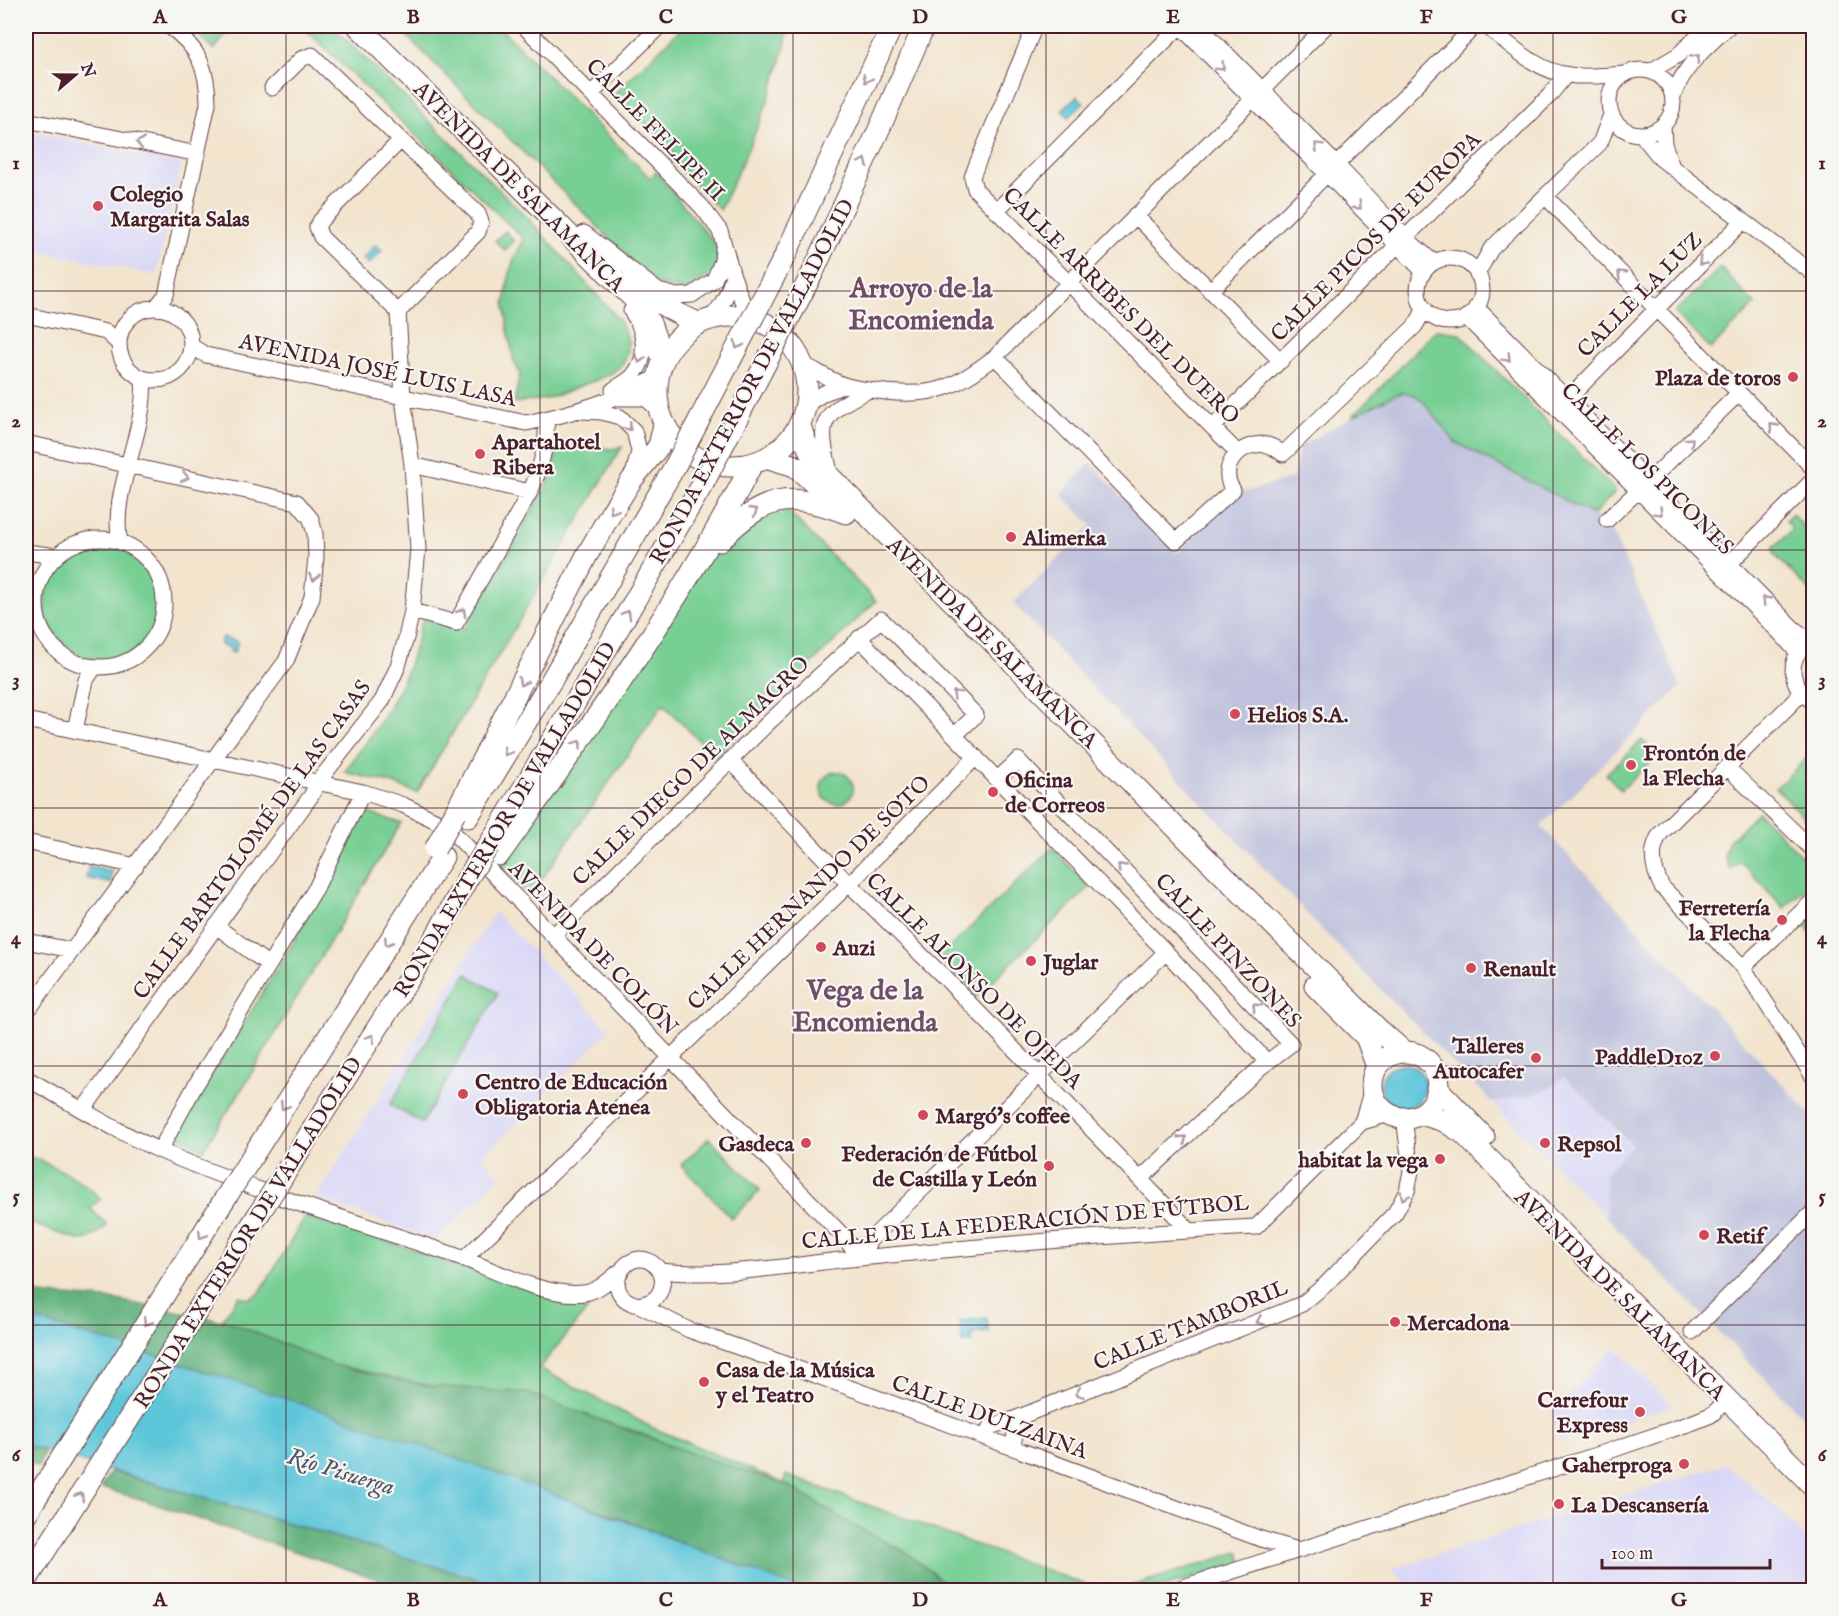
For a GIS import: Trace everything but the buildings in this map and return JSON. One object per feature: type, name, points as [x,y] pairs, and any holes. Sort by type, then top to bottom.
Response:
[{"type":"highway","name":"AVENIDA DE SALAMANCA","points":[[358,26],[579,237],[649,297],[670,311],[704,321]]},
{"type":"highway","name":"AVENIDA DE SALAMANCA","points":[[376,26],[579,237],[637,302],[650,323],[660,368]]},
{"type":"highway","name":"RONDA EXTERIOR DE VALLADOLID","points":[[26,1514],[420,892],[460,817],[550,681],[675,466],[785,256],[892,26]]},
{"type":"highway","name":"RONDA EXTERIOR DE VALLADOLID","points":[[26,1581],[438,933],[494,850],[576,701],[704,482],[813,273],[924,26]]},
{"type":"highway","points":[[460,817],[587,555],[610,513],[659,446],[661,417],[656,390],[660,368],[677,339],[704,321],[723,316],[748,317],[771,326],[790,342],[802,364],[807,384],[807,404],[800,425],[787,444],[761,461],[732,467],[711,464],[692,456],[676,442],[661,417]]},
{"type":"highway","name":"AVENIDA DE SALAMANCA","points":[[800,425],[814,460],[832,480],[1182,834],[1404,1052]]},
{"type":"highway","name":"AVENIDA DE SALAMANCA","points":[[761,461],[795,466],[846,513],[1054,720],[1366,1037],[1377,1067]]},
{"type":"highway","points":[[494,850],[581,741],[697,566],[761,461]]},
{"type":"highway","points":[[697,566],[739,522],[768,504],[792,500],[817,502],[846,513]]},
{"type":"highway","points":[[1404,1052],[1421,1056],[1433,1068],[1437,1088],[1434,1100],[1404,1115],[1377,1105],[1372,1089],[1373,1076],[1377,1067],[1387,1057],[1404,1052]]},
{"type":"highway","name":"AVENIDA DE SALAMANCA","points":[[1437,1088],[1814,1469]]},
{"type":"highway","name":"AVENIDA DE SALAMANCA","points":[[1404,1115],[1444,1121],[1463,1133],[1814,1487]]},
{"type":"street","points":[[156,307],[166,295],[208,104],[206,77],[198,54],[182,35],[169,26]]},
{"type":"street","name":"CALLE FELIPE II","points":[[524,26],[702,207],[720,231],[748,317]]},
{"type":"street","points":[[592,93],[660,26]]},
{"type":"street","name":"CALLE ARRIBES DEL DUERO","points":[[1035,26],[972,177],[975,189],[1237,452]]},
{"type":"street","points":[[996,211],[1180,26],[1257,94],[1428,267]]},
{"type":"street","points":[[1199,26],[1257,94]]},
{"type":"street","points":[[802,364],[844,385],[868,390],[911,394],[932,391],[958,383],[995,357],[1326,26]]},
{"type":"street","points":[[1210,291],[1475,26]]},
{"type":"street","points":[[1486,26],[1531,61],[1546,69],[1573,76],[1600,90],[1619,125],[1635,133],[1661,159],[1814,274]]},
{"type":"street","points":[[1651,71],[1678,55],[1709,26]]},
{"type":"street","points":[[1673,96],[1692,61],[1729,26]]},
{"type":"street","points":[[272,88],[301,59],[312,55],[478,214],[481,222],[478,232],[398,312],[321,237],[317,227],[321,220],[400,140]]},
{"type":"street","points":[[1573,76],[1624,74],[1642,69],[1661,77],[1669,86],[1673,96],[1673,107],[1670,117],[1663,125],[1653,132],[1635,133],[1600,143]]},
{"type":"street","points":[[1472,269],[1600,143],[1610,109],[1612,86],[1624,74]]},
{"type":"street","name":"CALLE PICOS DE EUROPA","points":[[1213,427],[1549,96],[1573,76]]},
{"type":"street","points":[[26,120],[198,154]]},
{"type":"street","points":[[1663,125],[1664,144],[1672,167]]},
{"type":"street","points":[[1546,197],[1814,469]]},
{"type":"street","points":[[1135,215],[1281,362]]},
{"type":"street","name":"CALLE LA LUZ","points":[[1568,399],[1743,221]]},
{"type":"street","name":"AVENIDA DE SALAMANCA","points":[[579,237],[658,291],[677,296],[692,295],[714,280],[722,261],[724,243]]},
{"type":"street","name":"AVENIDA JOSÉ LUIS LASA","points":[[579,237],[603,279],[626,303],[639,321],[643,338],[643,359],[635,375],[582,408]]},
{"type":"street","points":[[1447,258],[1456,259],[1472,269],[1481,291],[1471,312],[1448,322],[1429,313],[1419,298],[1418,290],[1428,267],[1447,258]]},
{"type":"street","points":[[704,321],[721,307],[733,276]]},
{"type":"street","points":[[166,295],[171,310]]},
{"type":"street","points":[[156,307],[171,310],[183,320],[189,329],[190,353],[180,371],[171,377],[147,385],[128,368],[121,358],[118,343],[123,326],[131,315],[141,309],[156,307]]},
{"type":"street","name":"CALLE BARTOLOMÉ DE LAS CASAS","points":[[83,1110],[311,796],[318,782],[382,701],[401,657],[412,611],[418,549],[403,398],[398,312]]},
{"type":"street","name":"CALLE LOS PICONES","points":[[1471,312],[1568,399],[1643,486],[1730,563],[1793,628],[1811,639]]},
{"type":"street","name":"CALLE LOS PICONES","points":[[1471,312],[1643,486],[1797,652]]},
{"type":"street","points":[[995,357],[1176,541],[1233,490],[1229,484],[1228,471],[1231,460],[1237,452],[1253,445],[1266,444],[1283,454],[1429,313]]},
{"type":"street","points":[[26,315],[106,332],[118,343]]},
{"type":"street","points":[[106,332],[123,326]]},
{"type":"street","name":"AVENIDA JOSÉ LUIS LASA","points":[[190,353],[526,423],[582,408],[644,385],[660,368]]},
{"type":"street","points":[[113,540],[147,385]]},
{"type":"street","points":[[807,404],[824,393],[844,385]]},
{"type":"street","points":[[832,480],[824,440],[825,422],[837,407],[868,390]]},
{"type":"street","points":[[1607,520],[1739,393]]},
{"type":"street","name":"AVENIDA JOSÉ LUIS LASA","points":[[610,398],[645,398],[661,417]]},
{"type":"street","name":"AVENIDA JOSÉ LUIS LASA","points":[[582,408],[620,417],[634,431],[639,451],[632,481]]},
{"type":"street","points":[[412,611],[456,623],[538,475],[547,432],[546,419]]},
{"type":"street","points":[[26,443],[297,502],[311,519],[315,534],[316,557],[312,597],[286,661],[211,759],[136,866],[26,1013]]},
{"type":"street","points":[[411,465],[530,492]]},
{"type":"street","points":[[1730,563],[1814,478]]},
{"type":"street","points":[[90,539],[113,540],[133,548],[150,562],[161,582],[165,605],[160,627],[149,646],[131,660],[110,668],[88,671],[59,654],[32,626],[38,589],[49,559],[69,546],[90,539]]},
{"type":"street","points":[[26,552],[49,559]]},
{"type":"street","name":"CALLE DIEGO DE ALMAGRO","points":[[553,936],[730,760],[881,619],[976,715],[955,735]]},
{"type":"street","points":[[859,638],[1166,952],[1267,1062]]},
{"type":"street","points":[[1811,639],[1797,652],[1792,667],[1793,676],[1804,698],[1660,834],[1653,845],[1653,857],[1654,872],[1662,886],[1743,967],[1814,1078]]},
{"type":"street","points":[[75,730],[88,671]]},
{"type":"street","name":"AVENIDA DE COLÓN","points":[[26,720],[363,792],[403,805],[447,826],[835,1228],[860,1258]]},
{"type":"street","name":"CALLE HERNANDO DE SOTO","points":[[464,1259],[976,757]]},
{"type":"street","name":"CALLE ALONSO DE OJEDA","points":[[730,760],[1190,1230]]},
{"type":"street","name":"CALLE PINZONES","points":[[998,779],[1018,760],[1291,1044],[1267,1062],[1140,1179]]},
{"type":"street","points":[[1728,768],[1814,851]]},
{"type":"street","points":[[160,1150],[195,1086],[316,888],[363,792]]},
{"type":"street","points":[[26,842],[136,866]]},
{"type":"street","points":[[1743,967],[1814,900]]},
{"type":"street","points":[[216,926],[269,965]]},
{"type":"street","points":[[26,941],[71,950]]},
{"type":"street","points":[[860,1258],[870,1240],[1166,952]]},
{"type":"street","points":[[26,1078],[160,1150],[218,1174],[464,1259],[512,1280],[558,1291],[584,1293],[597,1288],[629,1262],[636,1260],[650,1262],[660,1284],[669,1320]]},
{"type":"street","name":"CALLE DE LA FEDERACIÓN DE FÚTBOL","points":[[660,1284],[688,1274],[1190,1230],[1256,1227],[1362,1122],[1372,1089]]},
{"type":"street","name":"CALLE DE LA FEDERACIÓN DE FÚTBOL","points":[[1362,1122],[1404,1115]]},
{"type":"street","name":"CALLE TAMBORIL","points":[[985,1438],[990,1427],[1302,1304],[1325,1285],[1395,1213],[1407,1191],[1411,1171],[1404,1115]]},
{"type":"street","points":[[1692,1332],[1814,1211]]},
{"type":"street","points":[[619,1272],[620,1293],[625,1299],[639,1305],[651,1301],[660,1284]]},
{"type":"street","points":[[597,1288],[620,1293]]},
{"type":"street","name":"CALLE DULZAINA","points":[[639,1305],[688,1330],[1261,1539],[1298,1550]]},
{"type":"street","points":[[1174,1590],[1606,1452],[1691,1423],[1712,1414],[1720,1407]]},
{"type":"street","points":[[1013,1448],[1017,1418]]},
{"type":"shaded area","name":"Colegio Margarita Salas","points":[[26,131],[181,164],[156,275],[26,248]]},
{"type":"shaded area","points":[[1403,393],[1415,395],[1423,401],[1455,442],[1609,525],[1681,686],[1541,826],[1813,1117],[1813,1427],[1606,1217],[1605,1174],[1632,1145],[1564,1077],[1543,1092],[1493,1103],[1325,933],[1013,603],[1092,525],[1061,494],[1090,463],[1177,553],[1237,494],[1293,478],[1300,446],[1382,400]]},
{"type":"shaded area","name":"Centro de Educación Obligatoria Atenea","points":[[495,912],[610,1030],[482,1157],[500,1177],[436,1240],[316,1198]]},
{"type":"shaded area","points":[[1563,1077],[1632,1146],[1605,1174],[1606,1217],[1493,1103],[1543,1092]]},
{"type":"shaded area","points":[[1614,1347],[1673,1406],[1561,1442],[1552,1412]]},
{"type":"shaded area","points":[[1725,1464],[1766,1498],[1813,1546],[1813,1590],[1412,1590],[1391,1569]]},
{"type":"green space","points":[[183,26],[232,26],[214,50],[199,35]]},
{"type":"green space","points":[[302,26],[332,26],[526,216],[621,322],[628,340],[628,354],[621,366],[609,375],[547,399],[514,403],[520,374],[514,361],[505,304],[513,261],[524,239]]},
{"type":"green space","points":[[397,26],[498,26],[650,178],[656,172],[720,250],[714,272],[687,291],[655,284]]},
{"type":"green space","points":[[684,26],[789,26],[769,97],[720,210],[669,158],[674,152],[615,93]]},
{"type":"green space","points":[[505,231],[514,241],[505,250],[495,241]]},
{"type":"green space","points":[[1720,268],[1755,304],[1711,349],[1675,313]]},
{"type":"green space","points":[[1436,330],[1459,333],[1616,491],[1593,515],[1455,442],[1423,401],[1415,395],[1403,393],[1394,395],[1352,417]]},
{"type":"green space","points":[[553,439],[611,449],[622,447],[417,793],[391,783],[344,772],[370,737],[400,686],[423,619],[465,628],[547,485],[555,459],[549,453]]},
{"type":"green space","points":[[782,505],[876,601],[715,757],[663,704],[539,883],[527,894],[499,866],[700,569],[734,531]]},
{"type":"green space","points":[[1792,514],[1813,536],[1813,594],[1775,555],[1773,548],[1791,531],[1791,526],[1786,521]]},
{"type":"green space","points":[[103,544],[125,549],[144,561],[156,580],[161,602],[156,624],[144,643],[125,655],[103,660],[81,655],[62,643],[50,624],[45,602],[50,580],[62,561],[81,549]]},
{"type":"green space","name":"Frontón de la Flecha","points":[[1642,740],[1657,756],[1621,790],[1606,774]]},
{"type":"green space","points":[[1813,752],[1813,827],[1776,788]]},
{"type":"green space","points":[[837,772],[849,776],[853,788],[849,800],[837,804],[825,800],[821,788],[825,776]]},
{"type":"green space","points":[[361,811],[401,823],[203,1150],[175,1134],[292,945]]},
{"type":"green space","points":[[1758,812],[1813,867],[1813,882],[1784,908],[1740,861],[1730,869],[1724,857],[1729,841]]},
{"type":"green space","points":[[1052,848],[1090,887],[976,997],[939,958]]},
{"type":"green space","points":[[1813,910],[1813,935],[1801,921]]},
{"type":"green space","points":[[466,974],[498,993],[422,1123],[390,1105]]},
{"type":"green space","points":[[709,1138],[760,1190],[732,1219],[681,1165]]},
{"type":"green space","points":[[26,1155],[66,1173],[93,1191],[101,1199],[90,1208],[107,1225],[94,1236],[78,1240],[26,1222]]},
{"type":"green space","points":[[307,1214],[588,1309],[539,1368],[651,1427],[783,1483],[786,1475],[1100,1590],[954,1590],[905,1552],[852,1525],[787,1485],[699,1456],[629,1429],[334,1365],[222,1320],[239,1296],[248,1299],[259,1294]]},
{"type":"green space","points":[[26,1290],[39,1294],[117,1300],[232,1323],[334,1365],[422,1385],[527,1393],[699,1456],[787,1485],[852,1525],[905,1552],[954,1590],[802,1590],[610,1514],[372,1429],[182,1364],[26,1317]]},
{"type":"green space","points":[[26,1445],[45,1451],[38,1466],[26,1462]]},
{"type":"green space","points":[[111,1471],[515,1590],[409,1590],[137,1498],[101,1488]]},
{"type":"green space","points":[[1239,1552],[1242,1563],[1154,1590],[1119,1590]]},
{"type":"water","points":[[1077,96],[1084,103],[1069,117],[1062,110]]},
{"type":"water","points":[[376,245],[382,250],[369,264],[363,258]]},
{"type":"water","points":[[222,637],[238,642],[234,653],[230,652],[231,648],[220,645]]},
{"type":"water","points":[[89,867],[112,871],[110,883],[86,878]]},
{"type":"water","points":[[1403,1064],[1419,1070],[1425,1086],[1419,1102],[1403,1108],[1387,1102],[1381,1086],[1387,1070]]},
{"type":"water","name":"Río Pisuerga","points":[[26,1317],[162,1358],[338,1416],[571,1501],[802,1590],[515,1590],[26,1445]]},
{"type":"water","points":[[987,1318],[988,1332],[972,1334],[972,1342],[962,1343],[960,1321]]},
{"type":"place","name":"Colegio Margarita Salas","points":[[98,206]]},
{"type":"place","name":"Plaza de toros","points":[[1793,377]]},
{"type":"place","name":"Apartahotel Ribera","points":[[480,454]]},
{"type":"place","name":"Alimerka","points":[[1011,537]]},
{"type":"place","name":"Helios S.A.","points":[[1235,714]]},
{"type":"place","name":"Frontón de la Flecha","points":[[1631,765]]},
{"type":"place","name":"Oficina de Correos","points":[[993,792]]},
{"type":"place","name":"Ferretería la Flecha","points":[[1782,920]]},
{"type":"place","name":"Auzi","points":[[821,947]]},
{"type":"place","name":"Juglar","points":[[1031,961]]},
{"type":"place","name":"Renault","points":[[1471,968]]},
{"type":"place","name":"PaddleD10z","points":[[1715,1056]]},
{"type":"place","name":"Talleres Autocafer","points":[[1536,1058]]},
{"type":"place","name":"Centro de Educación Obligatoria Atenea","points":[[463,1094]]},
{"type":"place","name":"Margó's coffee","points":[[923,1115]]},
{"type":"place","name":"Gasdeca","points":[[806,1143]]},
{"type":"place","name":"Repsol","points":[[1545,1143]]},
{"type":"place","name":"habitat la vega","points":[[1440,1159]]},
{"type":"place","name":"Federación de Fútbol de Castilla y León","points":[[1049,1166]]},
{"type":"place","name":"Retif","points":[[1704,1235]]},
{"type":"place","name":"Mercadona","points":[[1395,1322]]},
{"type":"place","name":"Casa de la Música y el Teatro","points":[[704,1382]]},
{"type":"place","name":"Carrefour Express","points":[[1640,1412]]},
{"type":"place","name":"Gaherproga","points":[[1684,1464]]},
{"type":"place","name":"La Descansería","points":[[1559,1504]]},
{"type":"district","name":"Arroyo de la Encomienda","points":[[921,303]]},
{"type":"district","name":"Vega de la Encomienda","points":[[865,1005]]}]
